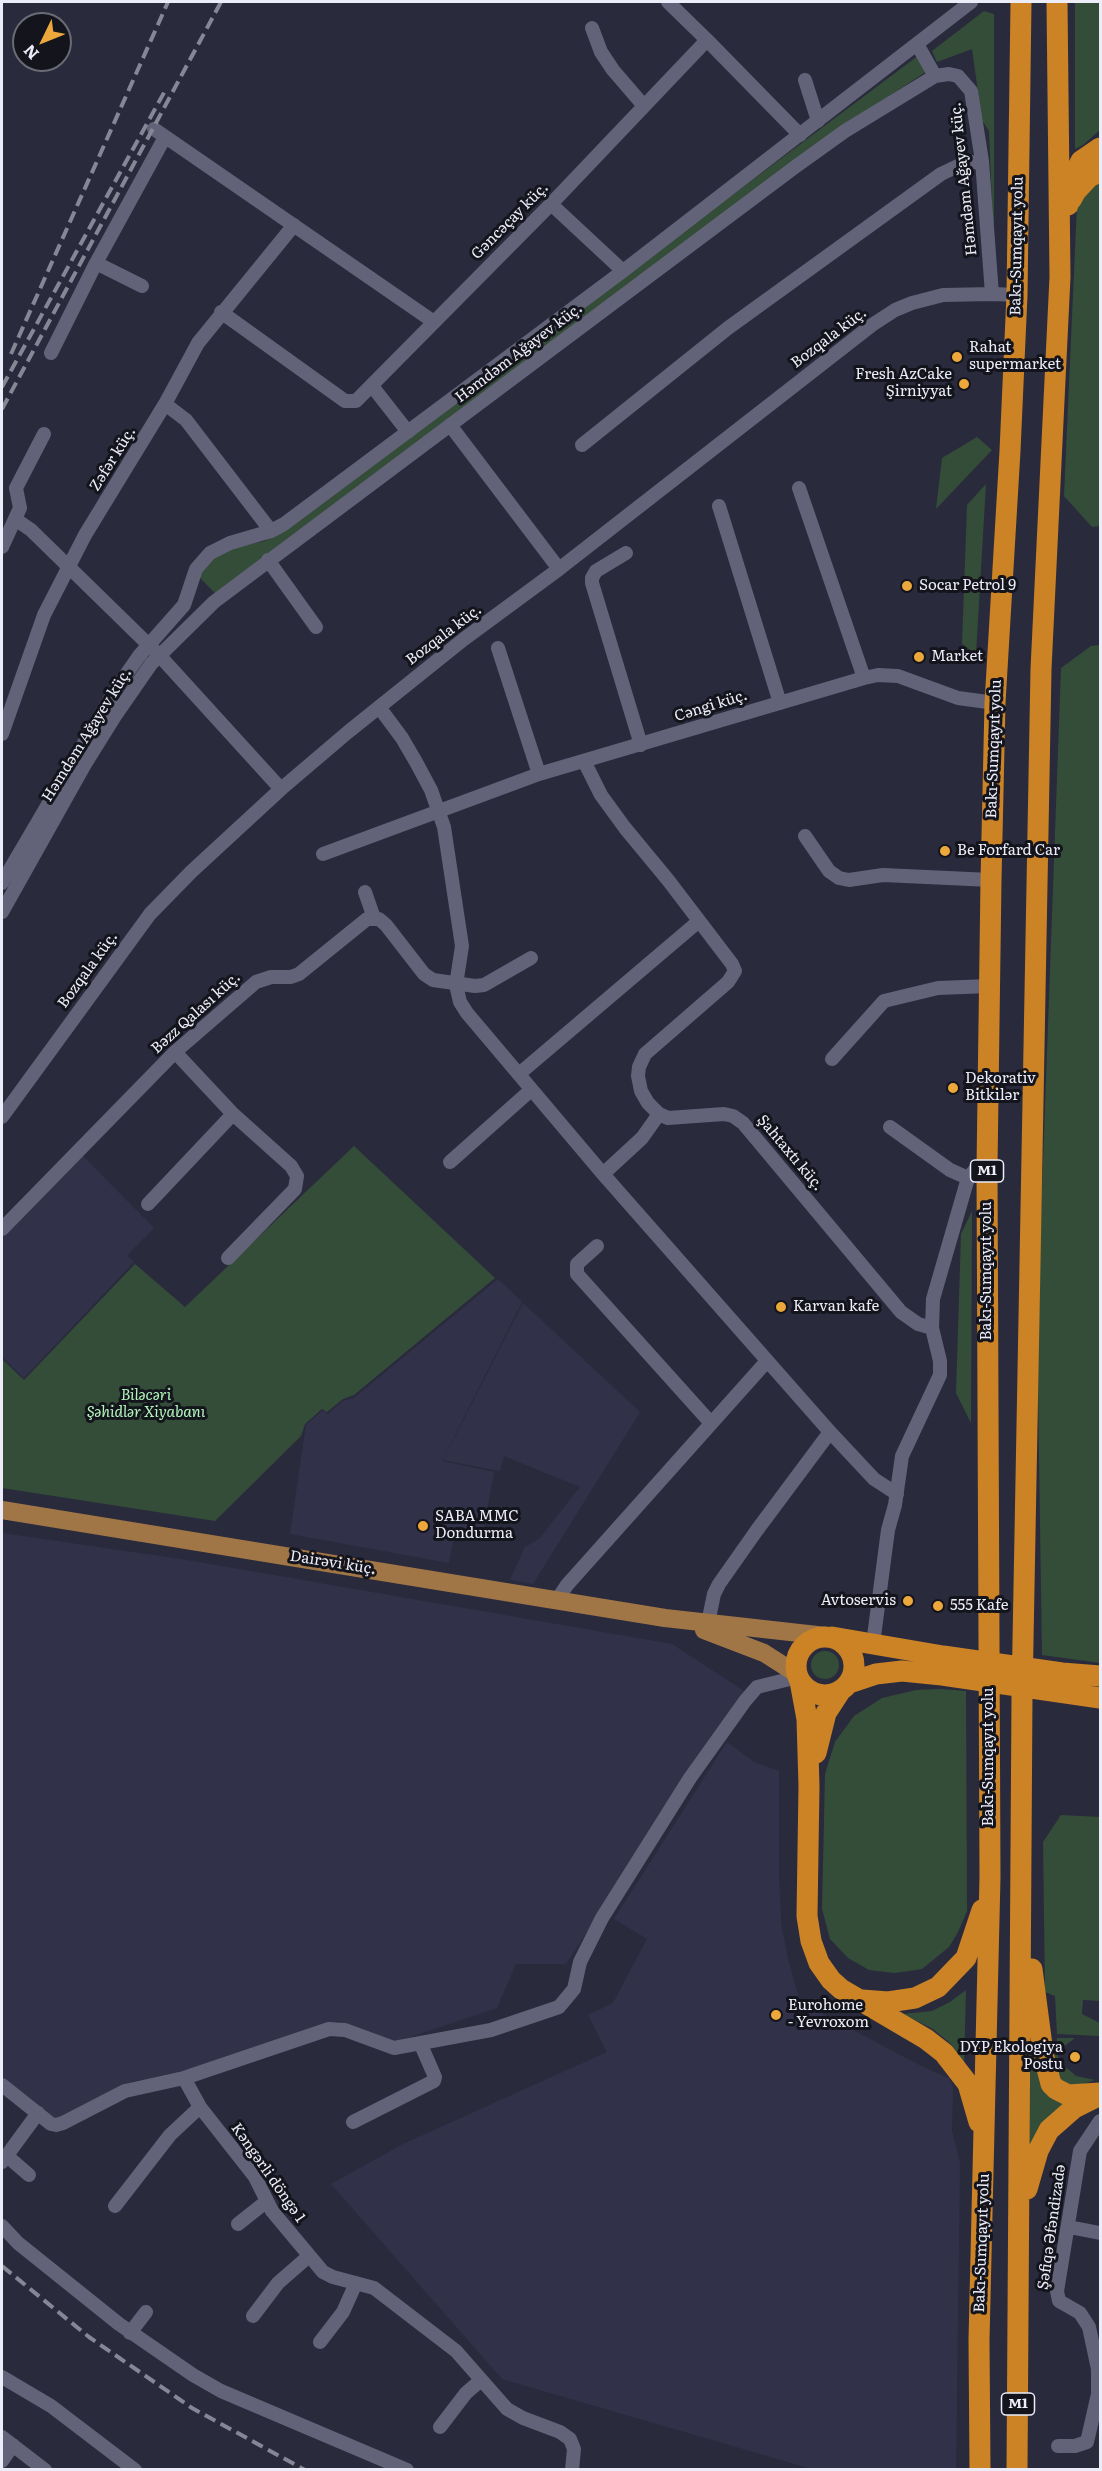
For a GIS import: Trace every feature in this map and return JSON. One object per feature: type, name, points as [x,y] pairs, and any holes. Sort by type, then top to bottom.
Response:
[{"type":"highway","name":"Bakı-Sumqayıt yolu","points":[[980,2469],[979,2340],[990,1877],[977,1173],[989,986],[995,703],[1017,295],[1021,2]]},
{"type":"highway","name":"M1","points":[[1017,2469],[1021,1855],[1041,669],[1060,277],[1057,2]]},
{"type":"highway","points":[[1060,277],[1072,180],[1082,161],[1101,148]]},
{"type":"highway","points":[[1068,206],[1082,184],[1089,177],[1101,172]]},
{"type":"highway","points":[[809,1786],[822,1726],[832,1703],[845,1687],[855,1665],[848,1647],[829,1636]]},
{"type":"highway","points":[[985,2152],[977,2110],[968,2084],[956,2067],[926,2039],[858,2000],[831,1980],[819,1963],[811,1941],[807,1916],[809,1786],[806,1705],[795,1666],[800,1650],[811,1640],[829,1636],[873,1644],[943,1665],[1063,1683],[1101,1698]]},
{"type":"highway","points":[[798,1677],[814,1693],[832,1694],[845,1687],[889,1672],[943,1665]]},
{"type":"highway","points":[[1063,1683],[1101,1676]]},
{"type":"highway","points":[[1021,1855],[1035,2000],[1048,2076],[1056,2089],[1063,2094],[1101,2094]]},
{"type":"highway","points":[[858,2000],[888,2002],[915,1998],[938,1987],[950,1977],[966,1958],[973,1942],[990,1877]]},
{"type":"highway","points":[[1018,2246],[1030,2172],[1044,2139],[1068,2112],[1101,2094]]},
{"type":"highway","points":[[1019,2338],[1031,2469]]},
{"type":"highway","points":[[969,2469],[979,2340]]},
{"type":"main road","name":"Dairəvi küç.","points":[[2,1510],[665,1618],[829,1636]]},
{"type":"main road","name":"Dairəvi küç.","points":[[665,1618],[764,1653],[798,1677]]},
{"type":"street","points":[[668,2],[800,135]]},
{"type":"street","points":[[2,883],[114,692],[148,644],[184,605],[196,569],[210,553],[230,543],[271,531],[408,432],[623,271],[971,2]]},
{"type":"street","points":[[591,28],[601,52],[613,70],[644,106]]},
{"type":"street","name":"Gəncəçay küç.","points":[[221,312],[345,401],[356,401],[551,204],[707,40]]},
{"type":"street","points":[[917,44],[935,76]]},
{"type":"street","name":"Həmdəm Ağayev küç.","points":[[2,912],[85,764],[132,690],[159,655],[214,602],[845,130],[935,76],[949,74],[958,76],[971,91],[982,161],[993,294]]},
{"type":"street","points":[[805,80],[818,121]]},
{"type":"street","points":[[51,353],[160,133],[434,322]]},
{"type":"street","points":[[582,445],[728,328],[941,174],[962,164],[982,161]]},
{"type":"street","points":[[551,204],[623,271]]},
{"type":"street","name":"Zəfər küç.","points":[[2,734],[44,615],[68,567],[165,404],[198,343],[294,225]]},
{"type":"street","points":[[96,263],[142,286]]},
{"type":"street","points":[[993,294],[1017,295]]},
{"type":"street","name":"Bozqala küç.","points":[[2,1117],[150,914],[191,872],[281,789],[379,707],[464,639],[560,569],[799,381],[895,310],[943,295],[993,294]]},
{"type":"street","points":[[372,386],[408,432]]},
{"type":"street","points":[[165,404],[186,420],[271,531]]},
{"type":"street","points":[[450,425],[560,569]]},
{"type":"street","points":[[2,546],[20,508],[16,488],[44,434]]},
{"type":"street","points":[[799,488],[864,678]]},
{"type":"street","points":[[720,506],[780,703]]},
{"type":"street","points":[[15,519],[31,530],[159,655],[281,789]]},
{"type":"street","points":[[626,553],[596,571],[592,583],[641,745]]},
{"type":"street","points":[[268,560],[316,627]]},
{"type":"street","points":[[498,648],[540,774]]},
{"type":"street","name":"Cəngi küç.","points":[[323,854],[540,774],[864,678],[889,675],[908,679],[958,698],[995,703]]},
{"type":"street","points":[[379,707],[416,762],[439,812],[449,847],[462,946],[456,985],[460,1002],[467,1013],[603,1174],[767,1362],[874,1479],[897,1494]]},
{"type":"street","points":[[584,761],[601,795],[732,964],[735,971],[728,982],[655,1044],[642,1060],[638,1076],[641,1091],[648,1103],[659,1114],[642,1138],[603,1174]]},
{"type":"street","points":[[805,836],[829,871],[839,878],[849,880],[883,875],[991,880]]},
{"type":"street","points":[[365,892],[374,918],[386,925],[428,978],[456,985],[484,985],[531,958]]},
{"type":"street","name":"Bəzz Qalası küç.","points":[[2,1229],[175,1052],[256,982],[271,977],[291,977],[299,974],[367,919],[374,918]]},
{"type":"street","points":[[519,1074],[699,921]]},
{"type":"street","points":[[832,1059],[884,1001],[938,988],[989,986]]},
{"type":"street","points":[[175,1052],[233,1114],[291,1167],[297,1176],[295,1189],[228,1258]]},
{"type":"street","points":[[450,1162],[531,1090]]},
{"type":"street","points":[[148,1204],[233,1114]]},
{"type":"street","name":"Şahtaxtı küç.","points":[[659,1114],[668,1118],[681,1118],[724,1114],[733,1116],[743,1123],[901,1312],[918,1324],[932,1328]]},
{"type":"street","points":[[873,1644],[888,1530],[897,1494],[902,1456],[940,1375],[940,1361],[932,1328],[933,1299],[977,1173],[950,1170],[890,1127]]},
{"type":"street","points":[[597,1246],[577,1264],[577,1274],[710,1422]]},
{"type":"street","points":[[557,1600],[567,1585],[710,1422],[767,1362]]},
{"type":"street","points":[[708,1623],[711,1605],[719,1584],[830,1432]]},
{"type":"street","points":[[2,2085],[51,2124],[63,2123],[124,2091],[184,2078],[329,2029],[345,2030],[394,2048],[491,2030],[549,2012],[566,2001],[573,1989],[585,1950],[602,1918],[690,1778],[745,1701],[757,1687],[798,1677]]},
{"type":"street","points":[[353,2122],[434,2081],[435,2077],[421,2044]]},
{"type":"street","name":"Kəngərli döngə 1","points":[[184,2078],[200,2107],[248,2167],[279,2221],[309,2256],[328,2275],[370,2285],[442,2339],[456,2351],[507,2409],[522,2418],[560,2432],[570,2439],[574,2449],[572,2469]]},
{"type":"street","points":[[115,2206],[170,2135],[200,2107]]},
{"type":"street","points":[[29,2175],[4,2159],[38,2114]]},
{"type":"street","name":"Şəfiqə Əfəndizadə","points":[[1058,2446],[1075,2446],[1087,2442],[1099,2403],[1099,2381],[1089,2327],[1080,2313],[1064,2305],[1057,2297],[1080,2151],[1084,2142],[1101,2121]]},
{"type":"street","points":[[238,2224],[267,2201]]},
{"type":"street","points":[[2,2226],[18,2243],[130,2333],[164,2357],[221,2391],[407,2469]]},
{"type":"street","points":[[1069,2227],[1101,2233]]},
{"type":"street","points":[[253,2316],[278,2283],[309,2256]]},
{"type":"street","points":[[320,2342],[344,2312],[356,2283]]},
{"type":"street","points":[[130,2333],[146,2312]]},
{"type":"street","points":[[2,2377],[51,2406],[135,2469]]},
{"type":"street","points":[[440,2427],[466,2393],[480,2380]]},
{"type":"street","points":[[2,2437],[45,2469]]},
{"type":"street","points":[[2,2461],[13,2445]]},
{"type":"shaded area","points":[[81,1154],[154,1228],[127,1255],[134,1262],[24,1378],[2,1357],[2,1238]]},
{"type":"shaded area","name":"SABA MMC Dondurma","points":[[498,1279],[522,1302],[442,1461],[494,1472],[483,1533],[455,1530],[449,1563],[290,1534],[306,1425],[323,1410],[328,1414],[343,1401],[354,1398]]},
{"type":"shaded area","points":[[523,1303],[640,1412],[533,1584],[510,1580],[525,1547],[539,1539],[580,1487],[504,1456],[500,1471],[443,1460]]},
{"type":"shaded area","points":[[2,1533],[187,1560],[672,1644],[744,1691],[566,1964],[516,1964],[497,2008],[392,2043],[338,2021],[168,2077],[133,2081],[56,2121],[2,2077]]},
{"type":"shaded area","points":[[727,1742],[754,1762],[779,1771],[781,1923],[800,2002],[925,2068],[949,2078],[953,2086],[952,2131],[960,2163],[956,2469],[812,2469],[502,2379],[331,2184],[403,2144],[607,2052],[588,2015],[613,2003],[647,1939],[614,1919]]},
{"type":"green space","points":[[1075,2],[1100,2],[1100,130],[1075,149]]},
{"type":"green space","points":[[984,11],[994,14],[994,252],[989,131],[982,120],[972,49],[937,62],[932,51]]},
{"type":"green space","points":[[919,55],[927,71],[821,141],[215,593],[198,576],[204,565],[218,554],[231,548],[265,541],[291,526]]},
{"type":"green space","points":[[1100,180],[1100,526],[1092,527],[1064,496],[1077,205]]},
{"type":"green space","points":[[977,437],[992,450],[936,509],[942,458]]},
{"type":"green space","points":[[986,484],[976,654],[962,644],[967,505]]},
{"type":"green space","points":[[1100,645],[1100,1663],[1042,1655],[1037,1327],[1061,668],[1091,646]]},
{"type":"green space","name":"Biləcəri Şəhidlər Xiyabanı","points":[[354,1146],[495,1278],[354,1395],[343,1399],[327,1412],[322,1409],[305,1424],[301,1436],[215,1521],[2,1488],[2,1359],[24,1380],[135,1264],[185,1307]]},
{"type":"green space","points":[[972,1211],[971,1423],[956,1393],[961,1234]]},
{"type":"green space","points":[[825,1651],[835,1655],[839,1665],[835,1675],[825,1679],[815,1675],[811,1665],[815,1655]]},
{"type":"green space","points":[[916,1690],[966,1691],[967,1911],[949,1947],[922,1969],[895,1973],[869,1970],[848,1958],[830,1939],[822,1909],[825,1774],[835,1742],[854,1716],[882,1698]]},
{"type":"green space","points":[[1061,1815],[1100,1817],[1100,2001],[1083,2000],[1082,2014],[1100,2023],[1100,2036],[1057,2034],[1055,1996],[1045,1992],[1043,1842]]},
{"type":"green space","points":[[966,1990],[964,2064],[951,2044],[933,2029],[903,2014],[932,2011],[950,2002]]},
{"type":"green space","points":[[1031,2007],[1047,2094],[1054,2100],[1072,2101],[1029,2152]]},
{"type":"green space","points":[[1057,2038],[1075,2038],[1062,2048],[1058,2056],[1061,2063],[1076,2076],[1095,2080],[1071,2088],[1062,2084],[1053,2070]]},
{"type":"railway","points":[[11,354],[168,2]]},
{"type":"railway","points":[[2,409],[221,2]]},
{"type":"railway","points":[[2,387],[166,89]]},
{"type":"railway","points":[[2,2266],[89,2337],[192,2408],[305,2470]]},
{"type":"place","name":"Rahat supermarket","points":[[957,357]]},
{"type":"place","name":"Fresh AzCake Şirniyyat","points":[[964,384]]},
{"type":"place","name":"Socar Petrol 9","points":[[907,586]]},
{"type":"place","name":"Market","points":[[919,657]]},
{"type":"place","name":"Be Forfard Car","points":[[945,851]]},
{"type":"place","name":"Dekorativ Bitkilər","points":[[953,1088]]},
{"type":"place","name":"Karvan kafe","points":[[781,1307]]},
{"type":"place","name":"SABA MMC Dondurma","points":[[423,1526]]},
{"type":"place","name":"Avtoservis","points":[[908,1601]]},
{"type":"place","name":"555 Kafe","points":[[938,1606]]},
{"type":"place","name":"Eurohome - Yevroxom","points":[[776,2015]]},
{"type":"place","name":"DYP Ekologiya Postu","points":[[1075,2057]]}]
